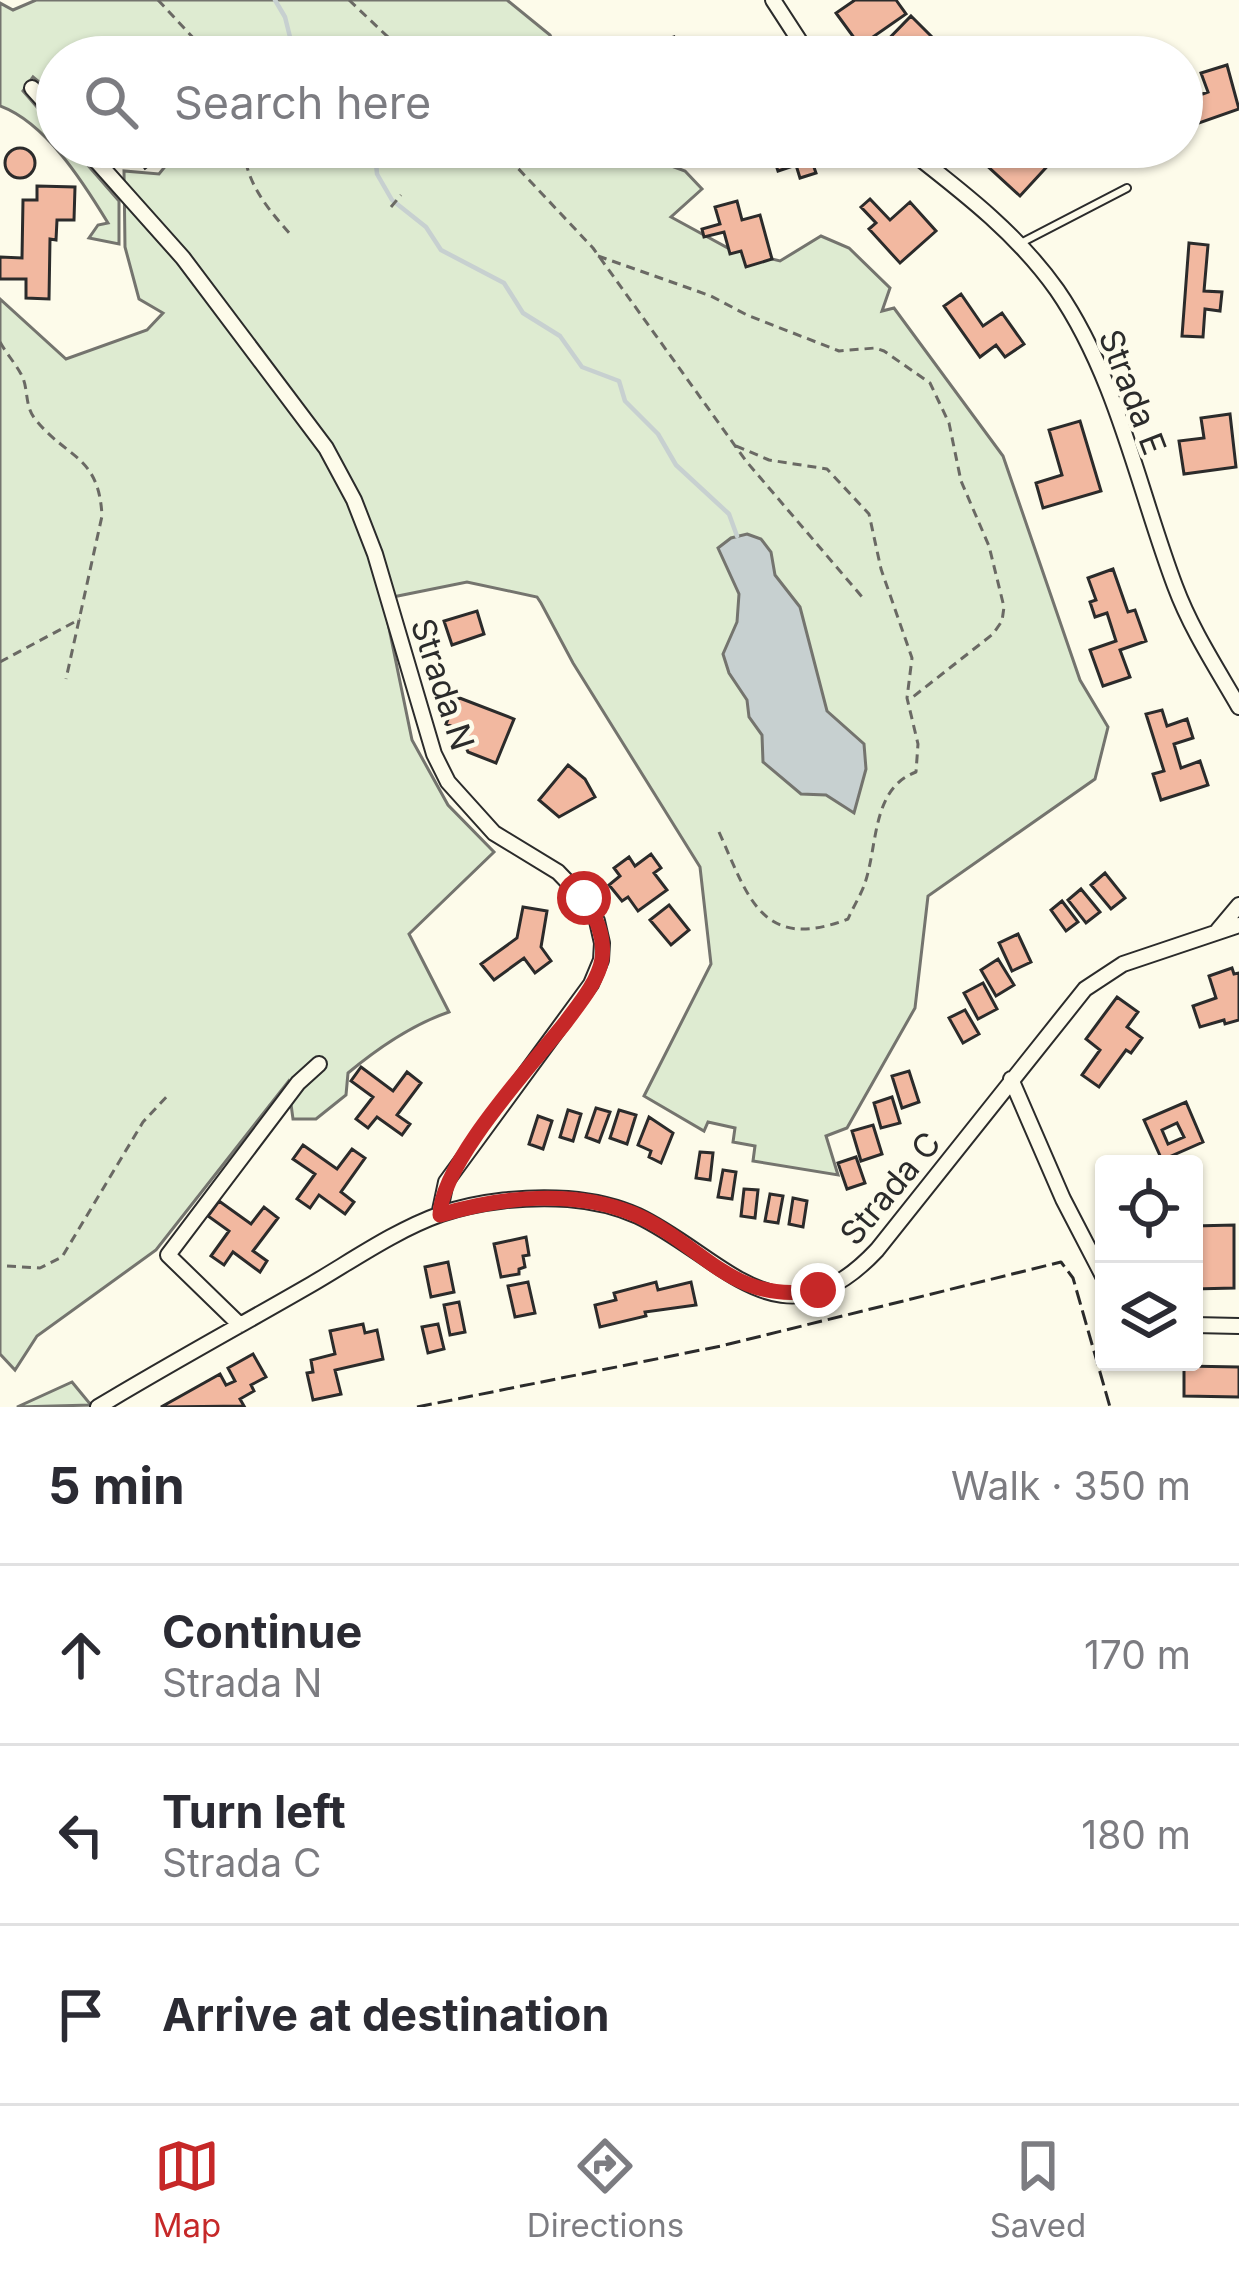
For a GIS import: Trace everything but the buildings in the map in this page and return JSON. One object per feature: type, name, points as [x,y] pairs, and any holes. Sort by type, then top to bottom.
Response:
[{"type":"street","points":[[773,0],[796,36]]},
{"type":"street","points":[[32,88],[36,92]]},
{"type":"street","name":"Strada N","points":[[103,168],[183,258],[310,425],[340,473],[370,539],[422,722],[448,782],[494,833],[570,882],[599,926],[602,960],[586,993],[446,1183],[440,1215]]},
{"type":"street","name":"Strada E","points":[[931,168],[987,212],[1065,302],[1093,354],[1188,619],[1239,707]]},
{"type":"street","points":[[1215,934],[1239,905]]},
{"type":"street","name":"Strada C","points":[[98,1407],[440,1215],[525,1200],[600,1204],[652,1224],[746,1286],[780,1294],[818,1290],[848,1277],[877,1250],[1062,1013],[1095,980],[1130,961],[1239,925]]},
{"type":"street","points":[[240,1325],[168,1255],[298,1083],[319,1064]]},
{"type":"street","points":[[1011,1079],[1096,1263]]},
{"type":"street","points":[[1203,1324],[1239,1326]]},
{"type":"lane","points":[[1019,244],[1126,188]]},
{"type":"path","points":[[158,0],[191,36]]},
{"type":"path","points":[[349,0],[387,36]]},
{"type":"path","points":[[249,168],[267,208],[290,234]]},
{"type":"path","points":[[517,168],[598,256],[734,445],[863,598]]},
{"type":"path","points":[[391,207],[400,196]]},
{"type":"path","points":[[598,256],[712,296],[838,351],[884,351],[930,383],[949,423],[955,463],[985,534],[1004,607],[993,634],[912,691]]},
{"type":"path","points":[[0,342],[20,372],[35,420],[80,456],[101,494],[103,516],[66,679]]},
{"type":"path","points":[[718,832],[760,915],[785,930],[821,929],[848,919],[865,885],[885,800],[893,784],[916,772],[919,764],[908,701],[912,658],[880,569],[869,514],[826,469],[770,460],[734,445]]},
{"type":"path","points":[[0,662],[81,618]]},
{"type":"path","points":[[7,1266],[40,1268],[62,1257],[142,1122],[170,1093]]},
{"type":"green space","points":[[36,0],[507,0],[550,36],[36,36],[36,80],[33,77],[23,91],[36,106],[36,129],[0,106],[0,3],[13,10]]},
{"type":"green space","points":[[71,168],[90,168],[119,201],[119,244],[89,238],[98,225],[108,223]]},
{"type":"green space","points":[[164,168],[677,168],[702,189],[671,217],[728,248],[780,261],[821,236],[849,248],[890,288],[882,311],[894,308],[1003,456],[1080,680],[1108,727],[1095,779],[928,896],[915,1008],[847,1128],[826,1136],[838,1175],[753,1161],[755,1146],[733,1142],[735,1128],[708,1122],[704,1131],[644,1096],[711,964],[700,867],[537,597],[467,582],[383,599],[412,740],[448,805],[494,852],[409,934],[449,1012],[408,1030],[359,1064],[348,1073],[346,1095],[316,1119],[293,1119],[288,1082],[156,1250],[37,1336],[15,1370],[0,1354],[0,299],[66,359],[147,330],[163,313],[139,299],[125,247],[124,171],[159,174]]},
{"type":"green space","points":[[72,1382],[91,1405],[17,1407]]},
{"type":"shaded area","points":[[747,534],[761,539],[771,552],[775,575],[800,607],[827,711],[864,744],[866,769],[854,813],[826,795],[801,794],[763,762],[762,735],[749,717],[747,700],[723,654],[737,622],[739,594],[718,548]]},
{"type":"waterway","points":[[275,0],[290,36]]},
{"type":"waterway","points":[[376,168],[392,200],[426,227],[441,250],[504,283],[523,313],[560,336],[582,367],[619,381],[625,401],[658,434],[676,465],[729,514],[737,536]]},
{"type":"fence","points":[[417,1407],[721,1346],[1061,1262],[1073,1278],[1110,1407]]},
{"type":"route","points":[[584,898],[601,932],[598,970],[573,1012],[446,1183],[440,1215],[525,1200],[600,1204],[652,1224],[746,1286],[780,1294],[818,1290]]}]
